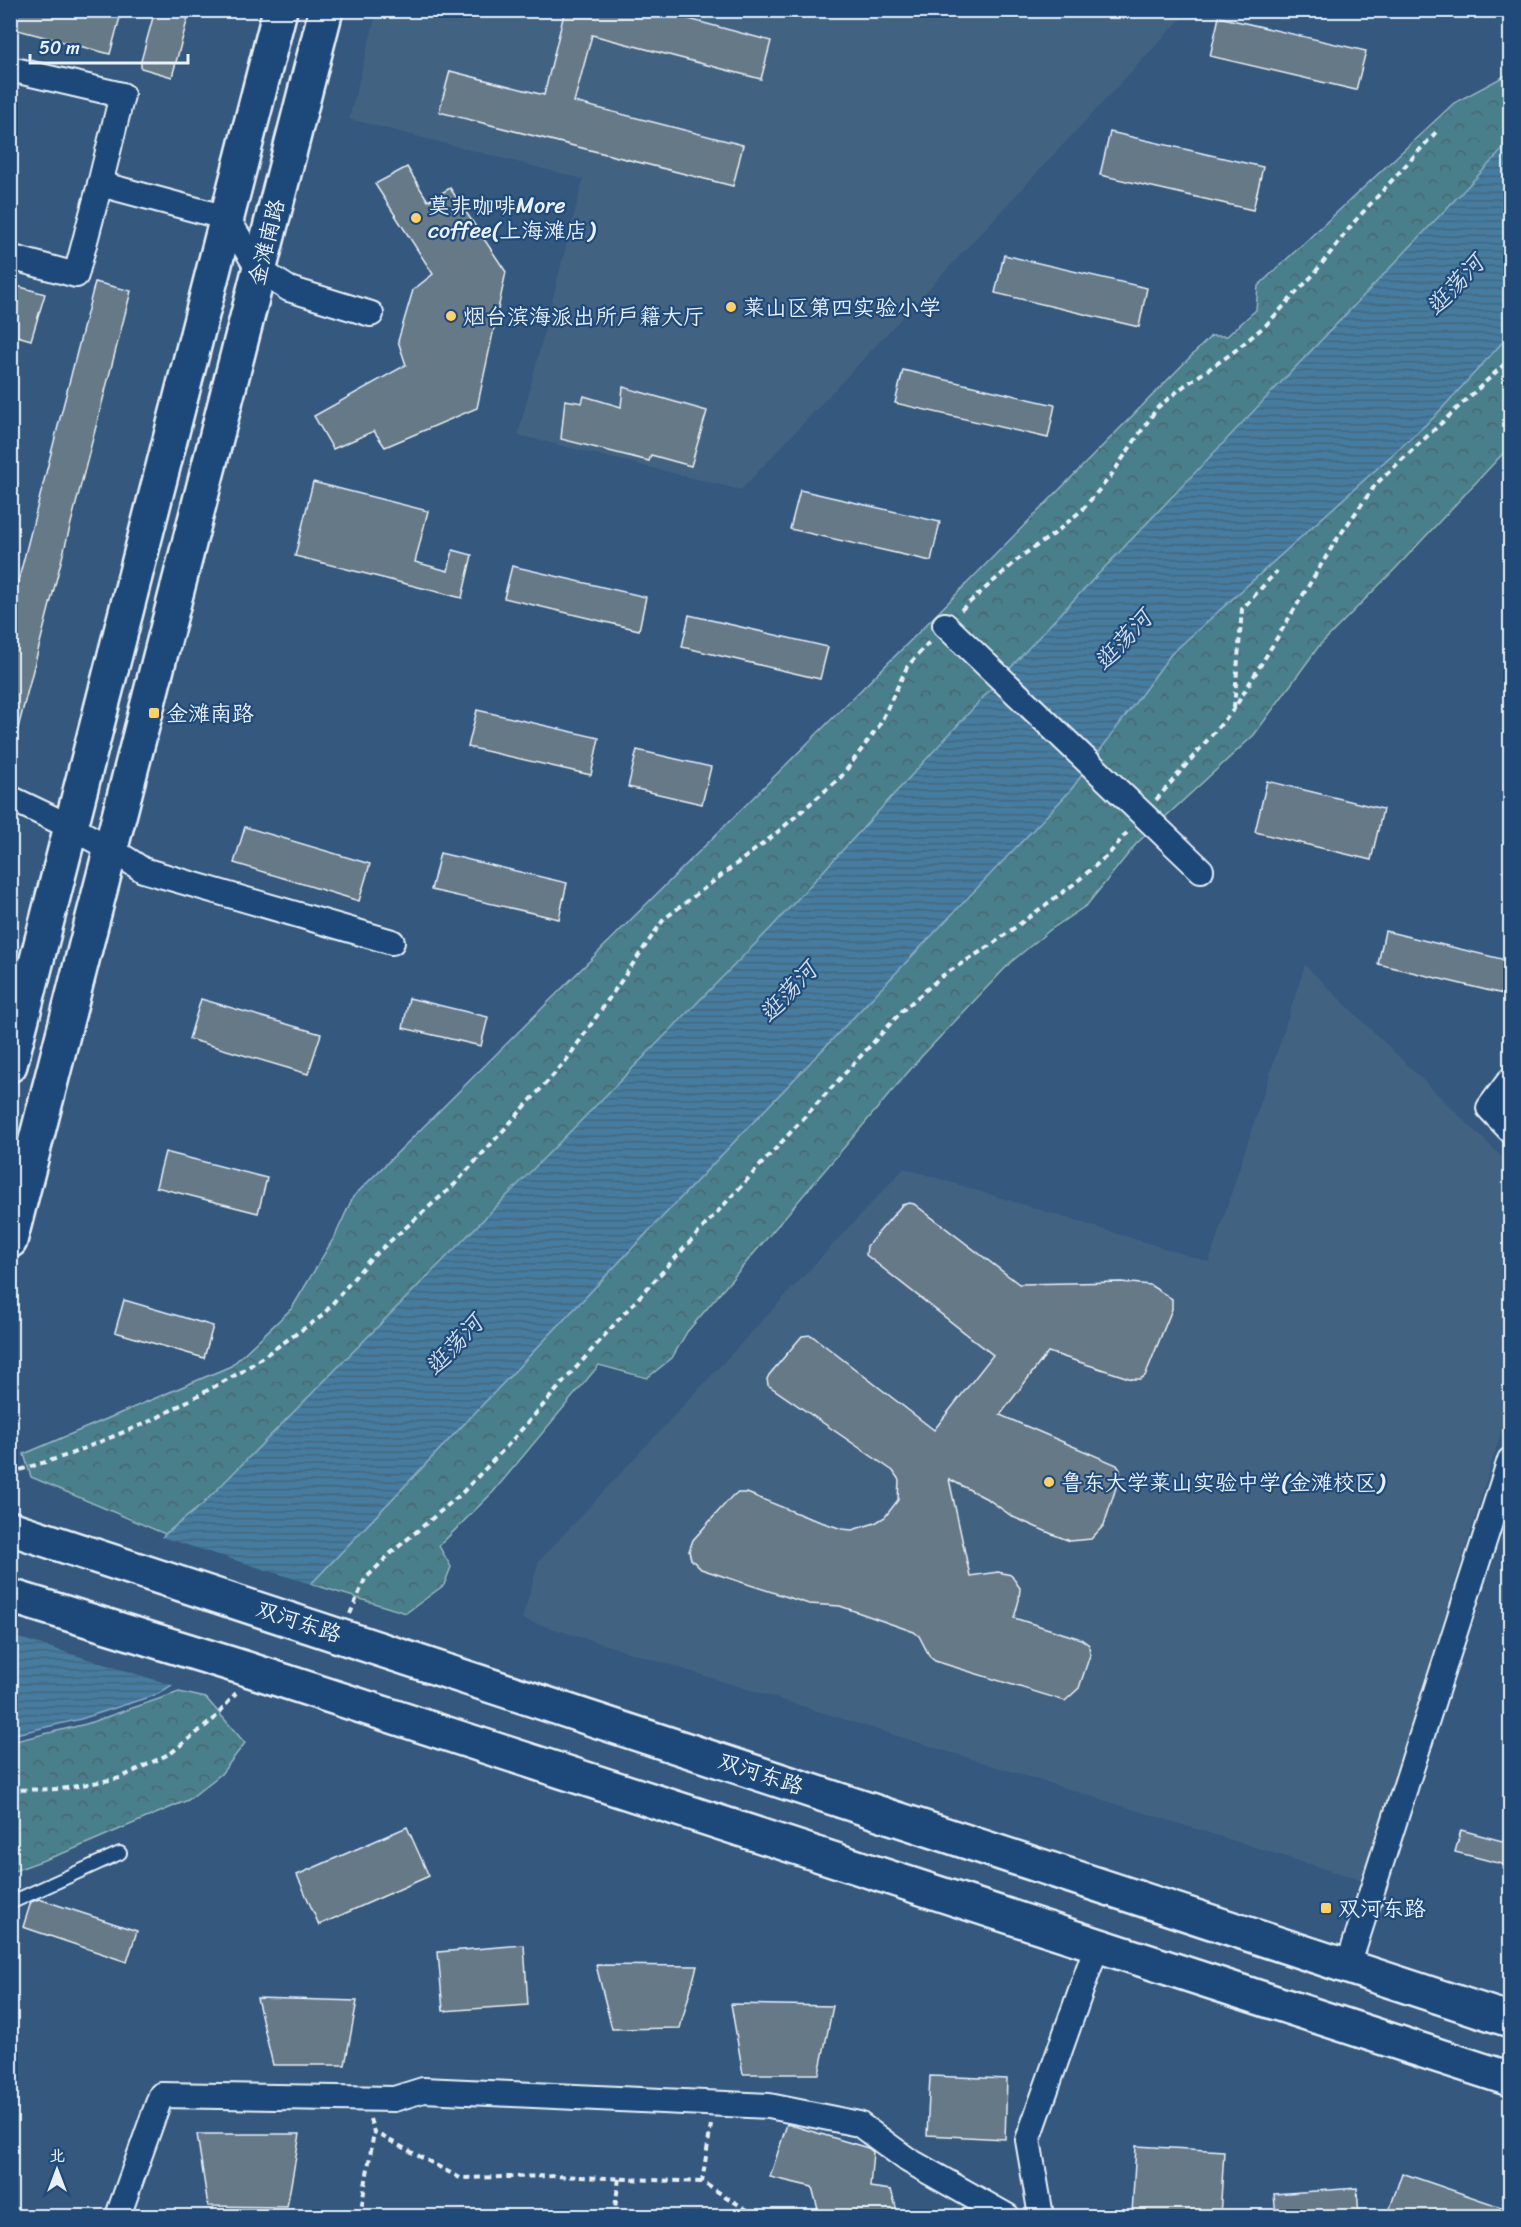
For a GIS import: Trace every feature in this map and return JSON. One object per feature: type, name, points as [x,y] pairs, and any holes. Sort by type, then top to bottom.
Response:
[{"type":"street","name":"金滩南路","points":[[10,1065],[280,10]]},
{"type":"street","name":"金滩南路","points":[[10,1241],[326,10]]},
{"type":"street","points":[[10,69],[122,94],[76,275],[10,257]]},
{"type":"street","points":[[99,184],[227,218],[259,270],[289,289],[371,314]]},
{"type":"street","points":[[945,625],[1201,870]]},
{"type":"street","points":[[10,798],[71,826],[111,848],[144,870],[392,942]]},
{"type":"street","points":[[1510,1080],[1489,1108],[1510,1130]]},
{"type":"street","points":[[1348,1966],[1510,1460]]},
{"type":"street","name":"双河东路","points":[[17,1530],[1510,2020]]},
{"type":"street","points":[[10,1596],[240,1680],[1097,1945],[1510,2079]]},
{"type":"street","points":[[1041,2217],[1028,2140],[1097,1945]]},
{"type":"street","points":[[118,2217],[161,2095],[394,2099],[423,2090],[769,2106],[860,2124],[908,2160],[1006,2217]]},
{"type":"lane","points":[[10,1903],[120,1853]]},
{"type":"path","points":[[10,1473],[68,1455],[153,1420],[241,1372],[322,1316],[370,1259],[455,1184],[565,1062],[664,918],[773,837],[841,777],[879,726],[907,667],[945,625],[987,585],[1083,509],[1110,477],[1157,408],[1184,386],[1232,354],[1266,324],[1313,275],[1355,221],[1437,131]]},
{"type":"path","points":[[1148,809],[1234,709],[1335,542],[1376,484],[1510,359]]},
{"type":"path","points":[[1234,709],[1242,609],[1277,571]]},
{"type":"path","points":[[350,1615],[365,1580],[391,1553],[460,1495],[507,1446],[620,1318],[903,1010],[942,976],[991,945],[1074,884],[1109,854],[1133,827]]},
{"type":"path","points":[[10,1790],[61,1789],[120,1778],[171,1753],[214,1719],[240,1680]]},
{"type":"path","points":[[360,2217],[374,2132],[364,2098]]},
{"type":"path","points":[[702,2182],[714,2104]]},
{"type":"path","points":[[374,2132],[460,2178],[555,2176],[702,2182],[757,2217]]},
{"type":"path","points":[[614,2217],[619,2178]]},
{"type":"shaded area","name":"莱山区第四实验小学","points":[[377,11],[1188,11],[741,490],[518,435],[583,179],[349,119]]},
{"type":"shaded area","name":"鲁东大学莱山实验中学(金滩校区)","points":[[1305,965],[1510,1165],[1510,1403],[1363,1881],[522,1619],[539,1561],[904,1168],[1209,1262]]},
{"type":"green space","points":[[1510,73],[1510,142],[1049,626],[771,928],[203,1504],[165,1534],[31,1477],[24,1454],[231,1366],[292,1308],[335,1236],[353,1197],[914,637],[1211,336],[1227,336],[1256,310],[1258,286],[1454,103]]},
{"type":"green space","points":[[1510,334],[1510,446],[1396,568],[1319,646],[1254,735],[1137,843],[1087,905],[1050,930],[1011,962],[921,1057],[687,1332],[672,1358],[647,1378],[599,1365],[494,1491],[439,1546],[451,1567],[444,1585],[406,1613],[311,1584],[1070,791],[1171,654],[1434,417]]},
{"type":"green space","points":[[179,1692],[206,1698],[245,1743],[221,1774],[188,1800],[69,1851],[11,1872],[11,1742],[86,1724]]},
{"type":"water","name":"逛荡河","points":[[1510,142],[1510,334],[1434,417],[1171,654],[1070,791],[283,1613],[158,1694],[81,1719],[11,1735],[11,1625],[96,1590],[203,1504],[771,928],[1049,626]]},
{"type":"pier","points":[[158,1536],[314,1585],[284,1615],[175,1686],[10,1635],[10,1622],[45,1613],[95,1587]]},
{"type":"building","points":[[10,10],[122,10],[110,54],[10,28]]},
{"type":"building","points":[[155,10],[190,10],[172,77],[141,68]]},
{"type":"building","points":[[565,10],[655,10],[771,41],[761,79],[592,35],[574,102],[743,145],[733,186],[439,112],[450,71],[544,95]]},
{"type":"building","points":[[1219,17],[1366,51],[1356,90],[1210,56]]},
{"type":"building","points":[[1110,132],[1263,167],[1253,210],[1100,175]]},
{"type":"building","name":"烟台滨海派出所户籍大厅","points":[[407,167],[428,201],[450,188],[506,272],[477,408],[385,447],[374,431],[333,449],[314,416],[406,365],[398,341],[413,290],[433,274],[375,184]]},
{"type":"building","points":[[1004,255],[1147,288],[1139,327],[995,293]]},
{"type":"building","points":[[95,282],[131,291],[16,736],[10,736],[10,613]]},
{"type":"building","points":[[10,284],[45,294],[31,340],[10,334]]},
{"type":"building","points":[[903,370],[1055,405],[1048,438],[895,403]]},
{"type":"building","points":[[623,387],[707,411],[691,466],[651,455],[649,461],[561,439],[565,400],[582,403],[584,396],[621,407]]},
{"type":"building","points":[[313,482],[428,511],[415,562],[448,571],[453,550],[472,555],[462,598],[295,556]]},
{"type":"building","points":[[800,490],[940,522],[931,561],[790,529]]},
{"type":"building","points":[[512,566],[646,597],[639,630],[504,598]]},
{"type":"building","points":[[689,615],[828,647],[820,679],[682,647]]},
{"type":"building","points":[[477,710],[599,738],[591,775],[468,747]]},
{"type":"building","points":[[637,750],[711,767],[702,804],[628,787]]},
{"type":"building","points":[[1267,781],[1383,809],[1371,860],[1255,832]]},
{"type":"building","points":[[245,827],[370,864],[359,901],[234,863]]},
{"type":"building","points":[[440,853],[567,883],[559,919],[431,890]]},
{"type":"building","points":[[1385,931],[1510,961],[1503,994],[1378,964]]},
{"type":"building","points":[[409,998],[488,1017],[481,1046],[403,1028]]},
{"type":"building","points":[[201,999],[321,1034],[308,1074],[189,1039]]},
{"type":"building","points":[[165,1152],[267,1178],[258,1213],[156,1187]]},
{"type":"building","points":[[914,1204],[1019,1284],[1121,1282],[1150,1285],[1172,1299],[1172,1309],[1145,1376],[1132,1379],[1048,1352],[1000,1415],[1117,1465],[1120,1475],[1104,1525],[1091,1539],[1070,1541],[1052,1534],[1013,1517],[989,1500],[949,1479],[970,1576],[998,1572],[1011,1575],[1020,1588],[1014,1618],[1081,1639],[1089,1645],[1090,1655],[1079,1688],[1065,1701],[935,1661],[914,1632],[840,1606],[809,1604],[701,1569],[691,1559],[689,1551],[693,1540],[732,1496],[738,1493],[747,1493],[809,1518],[852,1530],[875,1523],[885,1517],[898,1500],[899,1480],[893,1471],[768,1385],[769,1375],[802,1336],[811,1335],[934,1430],[993,1355],[866,1255],[867,1246],[902,1205]]},
{"type":"building","points":[[124,1300],[213,1326],[204,1358],[115,1332]]},
{"type":"building","points":[[407,1827],[429,1876],[319,1925],[297,1875]]},
{"type":"building","points":[[1461,1830],[1510,1843],[1510,1866],[1455,1852]]},
{"type":"building","points":[[39,1899],[137,1931],[127,1962],[23,1927],[31,1902]]},
{"type":"building","points":[[524,1945],[528,2005],[443,2011],[438,1952]]},
{"type":"building","points":[[596,1965],[697,1966],[680,2028],[612,2029]]},
{"type":"building","points":[[257,1998],[357,2001],[345,2065],[273,2065]]},
{"type":"building","points":[[731,2004],[833,2006],[819,2074],[743,2074]]},
{"type":"building","points":[[930,2076],[1007,2079],[1005,2139],[927,2135]]},
{"type":"building","points":[[787,2124],[868,2148],[873,2152],[870,2187],[891,2190],[899,2217],[820,2217],[812,2187],[770,2177]]},
{"type":"building","points":[[197,2134],[300,2134],[287,2207],[208,2206]]},
{"type":"building","points":[[1136,2146],[1224,2151],[1220,2217],[1132,2213]]},
{"type":"building","points":[[1402,2173],[1510,2210],[1510,2217],[1387,2217]]},
{"type":"building","points":[[1357,2188],[1359,2217],[1276,2217],[1274,2194]]},
{"type":"place","name":"莫非咖啡More coffee(上海滩店)","points":[[416,218]]},
{"type":"place","name":"莱山区第四实验小学","points":[[731,307]]},
{"type":"place","name":"烟台滨海派出所户籍大厅","points":[[451,316]]},
{"type":"place","name":"金滩南路","points":[[154,713]]},
{"type":"place","name":"鲁东大学莱山实验中学(金滩校区)","points":[[1049,1482]]},
{"type":"place","name":"双河东路","points":[[1326,1908]]}]
